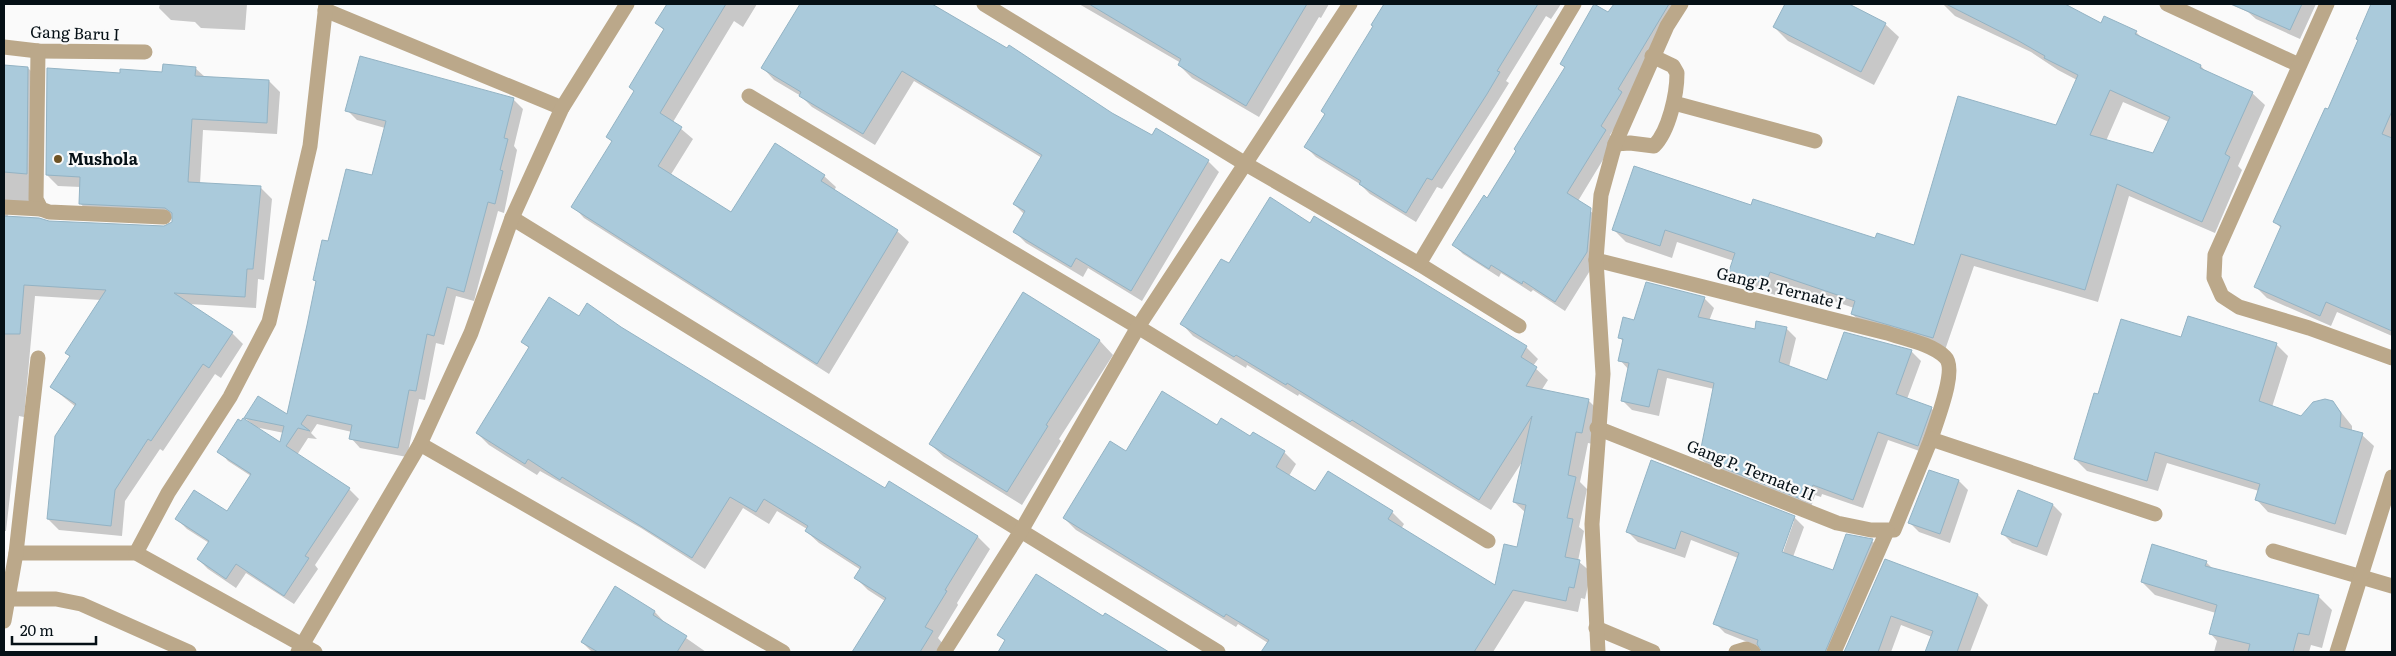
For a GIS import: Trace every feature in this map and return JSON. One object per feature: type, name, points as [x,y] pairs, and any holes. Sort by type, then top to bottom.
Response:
[{"type":"street","points":[[300,648],[420,444],[471,333],[512,218],[562,108],[627,4]]},
{"type":"street","points":[[984,4],[1244,163],[1419,264],[1519,326]]},
{"type":"street","points":[[944,652],[1022,532],[1138,328],[1244,163],[1350,4]]},
{"type":"street","points":[[1419,264],[1574,4]]},
{"type":"street","points":[[1598,652],[1592,524],[1597,428],[1603,374],[1596,260],[1601,195],[1615,144],[1652,56],[1667,26],[1681,4]]},
{"type":"street","points":[[2166,4],[2299,65]]},
{"type":"street","points":[[2327,4],[2214,255],[2214,278],[2222,296],[2239,307],[2309,328],[2392,358]]},
{"type":"street","points":[[136,553],[168,493],[230,397],[269,322],[310,146],[325,7],[562,108]]},
{"type":"street","name":"Gang Baru I","points":[[4,47],[38,51],[145,52]]},
{"type":"street","points":[[38,51],[36,199],[41,209]]},
{"type":"street","points":[[1615,144],[1630,143],[1654,146],[1659,141],[1674,103],[1677,73],[1673,66],[1652,56]]},
{"type":"street","points":[[749,96],[1138,328],[1488,541]]},
{"type":"street","points":[[1674,103],[1815,141]]},
{"type":"street","points":[[4,207],[41,209],[49,212],[164,217]]},
{"type":"street","points":[[512,218],[1218,652]]},
{"type":"street","name":"Gang P. Ternate I","points":[[1596,260],[1887,333],[1933,349],[1950,362],[1950,374],[1931,439]]},
{"type":"street","points":[[4,621],[16,553],[38,358]]},
{"type":"street","name":"Gang P. Ternate II","points":[[1597,428],[1837,523],[1871,530],[1891,531]]},
{"type":"street","points":[[1834,652],[1891,531],[1931,439],[2155,514]]},
{"type":"street","points":[[420,444],[784,652]]},
{"type":"street","points":[[2337,652],[2392,477]]},
{"type":"street","points":[[2273,551],[2392,586]]},
{"type":"street","points":[[16,553],[136,553],[300,648],[315,652]]},
{"type":"street","points":[[8,599],[56,599],[81,604],[189,652]]},
{"type":"street","points":[[1596,628],[1653,652]]},
{"type":"street","points":[[1736,652],[1746,649],[1753,652]]},
{"type":"building","points":[[667,4],[726,4],[660,113],[682,127],[658,166],[731,212],[775,143],[825,175],[821,181],[898,230],[817,364],[571,207],[612,141],[606,137],[634,91],[629,87],[664,29],[655,23]]},
{"type":"building","points":[[800,4],[932,4],[1007,48],[1009,45],[1112,113],[1152,135],[1156,128],[1209,160],[1131,291],[1076,258],[1071,267],[1013,232],[1025,211],[1013,204],[1042,155],[969,111],[902,71],[863,134],[799,96],[801,92],[761,68]]},
{"type":"building","points":[[1089,4],[1307,4],[1246,106],[1178,65],[1181,59]]},
{"type":"building","points":[[1384,4],[1538,4],[1497,71],[1500,72],[1487,94],[1432,180],[1427,178],[1406,213],[1359,184],[1361,181],[1304,147],[1325,114],[1321,111],[1373,26],[1371,25]]},
{"type":"building","points":[[1594,4],[1608,12],[1614,4],[1669,4],[1618,89],[1622,92],[1601,126],[1606,130],[1567,193],[1591,208],[1587,252],[1555,302],[1523,281],[1522,284],[1491,265],[1489,269],[1452,245],[1484,195],[1487,198],[1516,151],[1514,149],[1565,67],[1560,64]]},
{"type":"building","points":[[1785,4],[1849,4],[1886,23],[1861,72],[1773,27]]},
{"type":"building","points":[[1946,4],[2065,4],[2101,23],[2104,16],[2137,31],[2135,34],[2201,65],[2200,68],[2253,92],[2225,154],[2230,157],[2202,222],[2117,184],[2085,290],[1961,254],[1933,338],[1851,314],[1855,301],[1770,272],[1765,284],[1729,271],[1735,253],[1665,230],[1660,246],[1612,230],[1634,166],[1751,205],[1753,199],[1875,238],[1877,233],[1914,245],[1958,96],[2056,125],[2078,75],[2044,58],[2045,56]],"holes":[[[2110,90],[2170,117],[2153,153],[2090,135]]]},
{"type":"building","points":[[2231,4],[2302,4],[2290,30]]},
{"type":"building","points":[[2371,4],[2392,4],[2392,111],[2382,134],[2392,138],[2392,331],[2326,302],[2320,316],[2254,287],[2281,226],[2273,222],[2325,108],[2328,109],[2358,40],[2356,39]]},
{"type":"building","points":[[360,56],[514,98],[504,138],[508,139],[500,170],[503,171],[495,204],[488,202],[464,292],[447,287],[434,336],[427,334],[416,391],[409,390],[398,448],[349,439],[352,425],[307,415],[301,424],[310,431],[298,428],[286,446],[350,488],[305,556],[309,558],[284,596],[236,564],[226,579],[197,559],[209,541],[175,519],[194,490],[227,511],[251,474],[217,452],[238,419],[241,421],[243,418],[280,442],[284,426],[244,418],[258,396],[287,414],[316,281],[313,280],[322,240],[328,241],[346,169],[372,175],[386,121],[345,111]]},
{"type":"building","points":[[163,64],[196,67],[195,76],[269,80],[267,123],[192,119],[188,182],[261,186],[253,269],[247,269],[245,297],[174,293],[233,332],[209,368],[203,364],[151,441],[148,439],[115,490],[111,526],[47,519],[55,436],[76,404],[50,387],[70,356],[65,353],[106,290],[24,285],[20,334],[4,334],[4,216],[39,218],[49,221],[164,226],[172,222],[172,213],[165,208],[79,204],[80,177],[46,175],[47,68],[120,73],[120,69],[162,72]]},
{"type":"building","points":[[4,65],[28,67],[27,174],[4,172]]},
{"type":"building","points":[[1270,197],[1310,223],[1314,216],[1527,346],[1521,357],[1537,367],[1526,386],[1589,399],[1582,433],[1576,432],[1568,475],[1576,477],[1567,518],[1573,519],[1565,557],[1580,560],[1574,588],[1569,587],[1566,601],[1513,590],[1474,652],[1261,652],[1269,640],[1226,614],[1224,617],[1063,518],[1110,441],[1126,451],[1162,391],[1217,425],[1221,418],[1250,436],[1253,432],[1285,451],[1276,467],[1315,491],[1328,471],[1393,511],[1388,519],[1495,585],[1504,544],[1517,547],[1526,505],[1513,502],[1532,416],[1479,500],[1352,420],[1350,422],[1287,383],[1286,385],[1236,355],[1234,357],[1180,324],[1221,259],[1229,263]]},
{"type":"building","points":[[1646,282],[1705,297],[1698,317],[1755,329],[1756,321],[1787,327],[1779,362],[1827,380],[1844,332],[1912,350],[1896,394],[1932,407],[1918,446],[1878,432],[1853,500],[1813,485],[1811,489],[1806,487],[1801,499],[1699,458],[1714,383],[1658,369],[1649,407],[1621,401],[1629,363],[1618,361],[1623,339],[1618,338],[1623,317],[1634,320]]},
{"type":"building","points":[[1023,292],[1100,340],[1046,425],[1048,426],[1007,492],[929,444]]},
{"type":"building","points":[[549,297],[579,316],[587,303],[621,327],[885,488],[889,481],[978,536],[925,627],[933,631],[920,652],[852,652],[886,598],[854,578],[861,567],[805,531],[808,526],[764,499],[756,512],[730,497],[692,558],[562,477],[560,480],[528,459],[525,464],[476,433],[529,347],[521,342]]},
{"type":"building","points":[[2188,316],[2277,343],[2259,401],[2301,416],[2313,402],[2325,399],[2333,401],[2341,413],[2340,427],[2363,433],[2335,524],[2255,500],[2260,484],[2155,452],[2147,481],[2074,459],[2094,393],[2098,394],[2121,319],[2181,337]]},
{"type":"building","points":[[1651,460],[1795,516],[1782,552],[1833,570],[1846,534],[1873,539],[1825,652],[1762,652],[1757,644],[1758,640],[1713,624],[1739,553],[1681,531],[1675,549],[1626,532]]},
{"type":"building","points":[[1929,470],[1959,480],[1940,534],[1908,523]]},
{"type":"building","points":[[2018,490],[2053,504],[2037,547],[2001,534]]},
{"type":"building","points":[[2152,544],[2207,561],[2205,566],[2319,595],[2309,635],[2298,633],[2293,652],[2248,652],[2250,644],[2209,634],[2217,605],[2141,582]]},
{"type":"building","points":[[1885,559],[1978,594],[1957,652],[1925,652],[1933,631],[1891,616],[1878,652],[1844,652]]},
{"type":"building","points":[[1036,574],[1103,616],[1105,613],[1169,652],[998,652],[1005,640],[997,635]]},
{"type":"building","points":[[615,586],[655,611],[653,615],[687,636],[677,652],[598,652],[581,642]]},
{"type":"place","name":"Mushola","points":[[58,159]]}]
